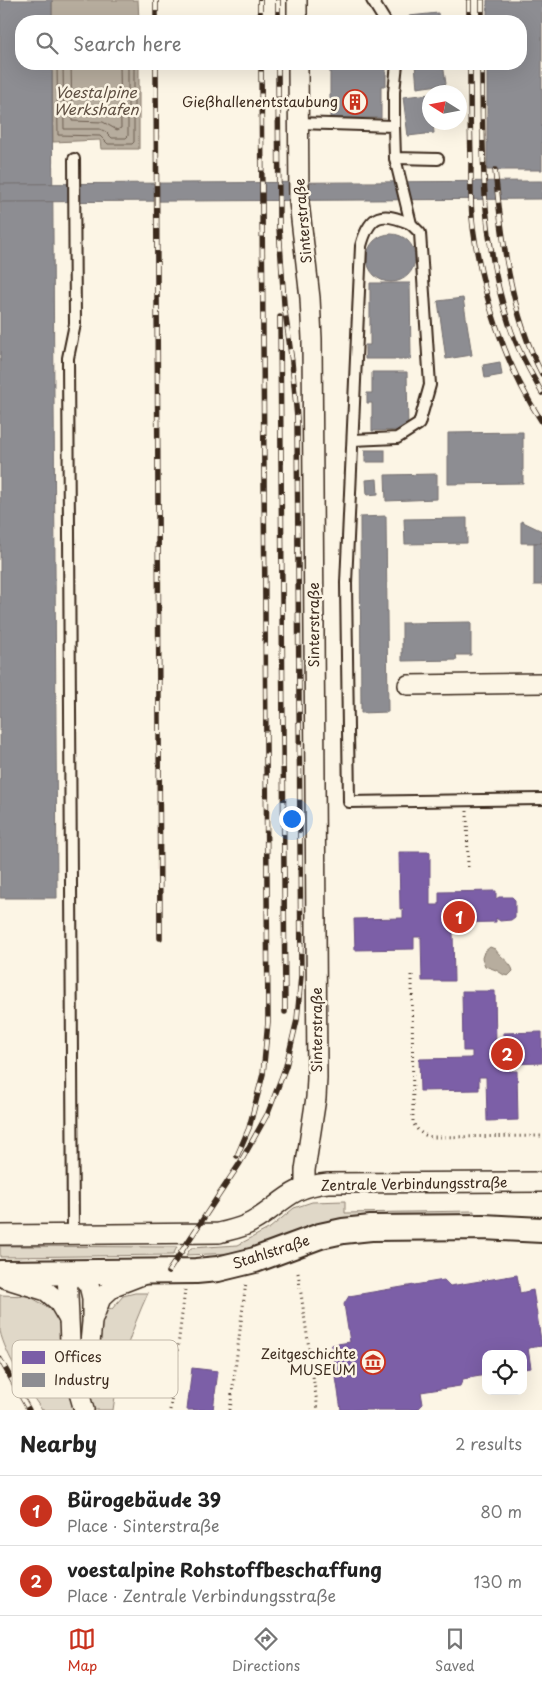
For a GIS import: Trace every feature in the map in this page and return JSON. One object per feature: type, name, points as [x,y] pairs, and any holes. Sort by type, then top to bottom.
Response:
[{"type":"street","points":[[297,0],[297,15]]},
{"type":"street","name":"Sinterstraße","points":[[298,70],[299,202],[310,298],[312,339],[317,1068],[316,1098],[305,1170],[305,1187]]},
{"type":"street","points":[[408,685],[542,683]]},
{"type":"street","name":"Zentrale Verbindungsstraße","points":[[0,1235],[218,1234],[252,1222],[290,1194],[305,1187],[328,1183],[542,1182]]},
{"type":"street","name":"Stahlstraße","points":[[0,1273],[149,1272],[218,1269],[255,1260],[320,1236],[371,1228],[464,1227],[542,1230]]},
{"type":"street","points":[[69,1340],[68,1318],[73,1272]]},
{"type":"street","points":[[73,1272],[89,1286],[92,1298],[90,1340]]},
{"type":"street","points":[[92,1322],[101,1298],[114,1286],[149,1272]]},
{"type":"street","points":[[0,1277],[46,1291],[58,1301],[68,1318]]},
{"type":"lane","points":[[372,0],[381,15]]},
{"type":"lane","points":[[396,70],[394,92],[395,158],[411,224]]},
{"type":"lane","points":[[298,124],[394,126]]},
{"type":"lane","points":[[395,158],[438,159]]},
{"type":"lane","points":[[73,1235],[68,358],[75,324],[74,159]]},
{"type":"lane","points":[[354,440],[397,438],[420,424],[430,386],[420,233],[411,224],[393,216],[378,217],[365,232],[361,246],[354,440],[346,583],[349,802],[542,799]]},
{"type":"path","points":[[467,800],[468,868]]},
{"type":"path","points":[[412,975],[413,1122],[416,1129],[422,1134],[433,1137],[542,1136]]},
{"type":"path","points":[[298,1273],[318,1410]]},
{"type":"path","points":[[230,1410],[246,1281]]},
{"type":"path","points":[[178,1346],[185,1290]]},
{"type":"shaded area","points":[[345,1201],[345,1213],[474,1211],[474,1217],[266,1246],[233,1253],[186,1255],[191,1248],[238,1245],[270,1228],[294,1208],[312,1202]]},
{"type":"shaded area","points":[[0,1246],[177,1247],[173,1255],[0,1257]]},
{"type":"shaded area","points":[[135,1293],[148,1293],[129,1340],[99,1340],[105,1307],[112,1309],[123,1296]]},
{"type":"shaded area","points":[[0,1295],[29,1296],[49,1308],[53,1307],[61,1322],[63,1340],[12,1340],[12,1361],[0,1331]]},
{"type":"shaded area","points":[[34,1398],[71,1398],[73,1410],[42,1410]]},
{"type":"shaded area","points":[[91,1398],[115,1398],[113,1410],[94,1410]]},
{"type":"water","points":[[52,0],[138,0],[139,15],[52,15]]},
{"type":"water","name":"Voestalpine Werkshafen","points":[[52,70],[139,70],[139,149],[101,149],[100,140],[53,142]]},
{"type":"water","points":[[490,947],[495,949],[510,965],[513,971],[508,976],[485,966],[482,958],[484,952]]},
{"type":"building: Offices","points":[[399,852],[430,852],[430,905],[439,905],[439,892],[496,891],[496,899],[499,897],[512,897],[515,900],[515,917],[511,920],[500,921],[496,918],[496,922],[449,923],[449,931],[453,931],[454,981],[422,981],[421,937],[414,937],[414,949],[355,950],[354,919],[403,918],[403,909],[400,909]]},
{"type":"building: Offices","points":[[462,991],[495,991],[496,1044],[503,1044],[503,1033],[542,1032],[542,1063],[510,1064],[510,1071],[517,1071],[518,1120],[487,1121],[486,1077],[479,1077],[479,1090],[420,1091],[419,1059],[472,1058],[472,1051],[463,1051]]},
{"type":"building: Offices","points":[[517,1275],[520,1293],[533,1290],[542,1346],[528,1348],[531,1368],[527,1368],[527,1350],[482,1350],[482,1376],[463,1379],[460,1386],[421,1392],[423,1404],[417,1410],[341,1410],[331,1345],[350,1342],[344,1304],[349,1296],[444,1280],[450,1286]]},
{"type":"building: Offices","points":[[192,1368],[218,1371],[213,1410],[187,1410]]},
{"type":"building: Industry","points":[[0,0],[52,0],[52,15],[15,15],[15,70],[52,70],[57,898],[0,898]]},
{"type":"building: Industry","points":[[487,0],[542,0],[542,170],[487,170],[487,70],[527,70],[527,15],[487,15]]},
{"type":"building: Industry","points":[[438,13],[438,15],[419,15]]},
{"type":"building: Industry","name":"Gießhallenentstaubung","points":[[330,70],[386,70],[386,86],[381,86],[381,118],[330,118]]},
{"type":"building: Industry","points":[[416,70],[444,70],[446,84],[422,85],[422,87],[417,88]]},
{"type":"building: Industry","points":[[422,95],[422,130],[434,130],[434,133],[408,136],[403,97]]},
{"type":"building: Industry","points":[[542,181],[542,199],[0,202],[0,184]]},
{"type":"building: Industry","points":[[386,234],[396,234],[408,241],[415,253],[415,263],[408,275],[396,282],[386,282],[378,278],[371,271],[367,263],[367,253],[371,245],[378,238]]},
{"type":"building: Industry","points":[[370,283],[410,283],[411,359],[365,359],[365,345],[370,345]]},
{"type":"building: Industry","points":[[463,298],[472,355],[446,359],[438,301]]},
{"type":"building: Industry","points":[[500,362],[502,375],[485,378],[483,365]]},
{"type":"building: Industry","points":[[372,372],[407,372],[408,430],[372,431],[372,403],[367,403],[367,393],[372,393]]},
{"type":"building: Industry","points":[[523,432],[523,483],[448,484],[448,433]]},
{"type":"building: Industry","points":[[365,450],[385,450],[385,462],[365,462]]},
{"type":"building: Industry","points":[[437,474],[437,499],[386,501],[385,475]]},
{"type":"building: Industry","points":[[377,479],[378,494],[367,495],[366,480]]},
{"type":"building: Industry","points":[[386,516],[388,712],[361,713],[360,517]]},
{"type":"building: Industry","points":[[467,518],[467,543],[405,544],[404,519]]},
{"type":"building: Industry","points":[[521,521],[542,531],[542,543],[521,543]]},
{"type":"building: Industry","points":[[534,543],[542,543],[542,585],[534,585]]},
{"type":"building: Industry","points":[[471,622],[471,655],[456,655],[457,660],[402,661],[402,623]]},
{"type":"railway","points":[[156,0],[156,15]]},
{"type":"railway","points":[[260,0],[260,15]]},
{"type":"railway","points":[[278,0],[278,15]]},
{"type":"railway","points":[[469,0],[469,15]]},
{"type":"railway","points":[[482,0],[482,15]]},
{"type":"railway","points":[[156,70],[160,938]]},
{"type":"railway","points":[[237,1156],[249,1128],[263,1074],[268,1022],[261,70]]},
{"type":"railway","points":[[168,1272],[240,1163],[268,1113],[286,1066],[297,1020],[301,976],[297,418],[284,304],[279,227],[278,70]]},
{"type":"railway","points":[[470,70],[471,201],[473,227],[482,278],[506,353],[542,422]]},
{"type":"railway","points":[[482,70],[483,163],[488,227],[493,259],[512,333],[542,393]]},
{"type":"railway","points":[[495,170],[509,275],[522,326],[542,374]]},
{"type":"railway","points":[[280,317],[285,1012]]},
{"type":"railway","points":[[0,1359],[12,1380]]},
{"type":"railway","points":[[22,1398],[29,1410]]},
{"type":"place","name":"Gießhallenentstaubung","points":[[355,102]]},
{"type":"place","name":"Bürogebäude 39","points":[[459,917]]},
{"type":"place","name":"voestalpine Rohstoffbeschaffung","points":[[507,1054]]},
{"type":"place","name":"Zeitgeschichte MUSEUM","points":[[373,1362]]}]
